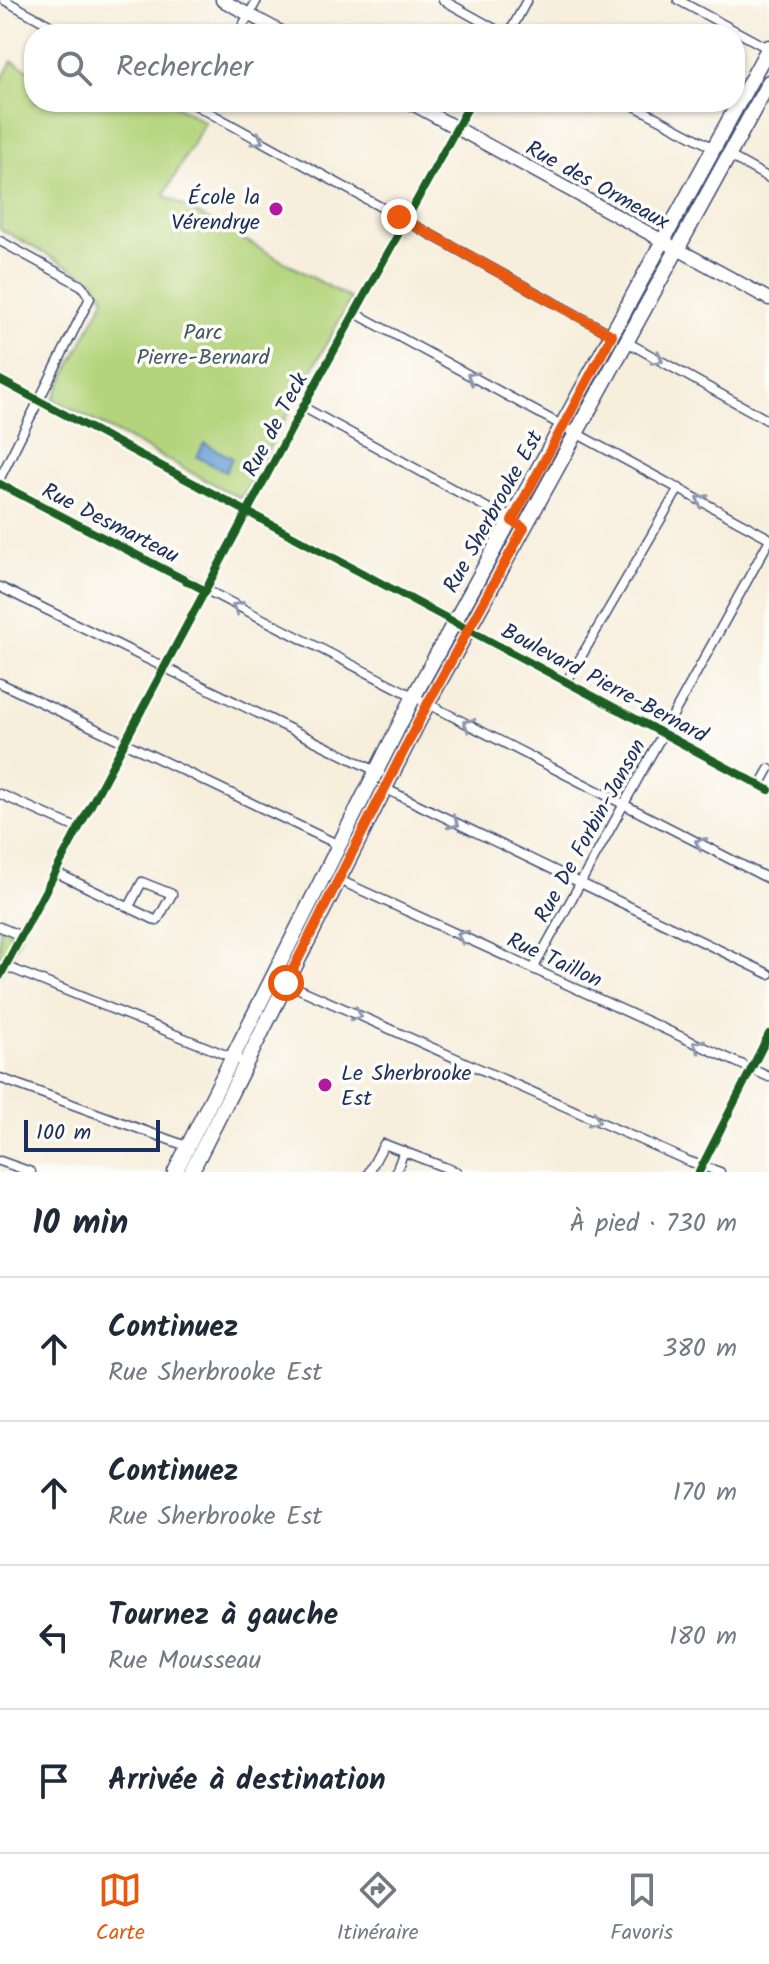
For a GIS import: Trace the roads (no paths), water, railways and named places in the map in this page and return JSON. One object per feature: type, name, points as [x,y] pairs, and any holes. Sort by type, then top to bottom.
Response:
[{"type":"main road","name":"Rue Sherbrooke Est","points":[[745,91],[769,48]]},
{"type":"main road","name":"Rue Sherbrooke Est","points":[[619,338],[676,250],[769,82]]},
{"type":"main road","name":"Rue Sherbrooke Est","points":[[175,1172],[194,1149],[346,849],[387,783],[428,703],[462,626],[619,338],[662,242],[733,112]]},
{"type":"main road","name":"Rue Sherbrooke Est","points":[[346,849],[376,771],[414,696],[462,626]]},
{"type":"main road","name":"Rue Sherbrooke Est","points":[[239,1060],[286,983],[332,877]]},
{"type":"main road","name":"Rue Sherbrooke Est","points":[[191,1172],[194,1149]]},
{"type":"street","points":[[4,0],[48,24]]},
{"type":"street","points":[[222,0],[267,24]]},
{"type":"street","points":[[244,24],[257,0]]},
{"type":"street","points":[[443,0],[487,24]]},
{"type":"street","points":[[512,24],[527,0]]},
{"type":"street","points":[[678,0],[724,24]]},
{"type":"street","points":[[745,35],[769,48]]},
{"type":"street","points":[[211,112],[769,421]]},
{"type":"street","name":"Rue des Ormeaux","points":[[427,112],[769,299]]},
{"type":"street","name":"Rue de Teck","points":[[0,976],[303,407],[466,112]]},
{"type":"street","points":[[646,112],[769,178]]},
{"type":"street","points":[[0,241],[82,286],[89,294],[89,303],[0,481]]},
{"type":"street","points":[[355,313],[769,539]]},
{"type":"street","name":"Boulevard Pierre-Bernard","points":[[0,380],[769,790]]},
{"type":"street","points":[[303,407],[518,524]]},
{"type":"street","name":"Rue Desmarteau","points":[[0,481],[206,591],[769,879]]},
{"type":"street","points":[[567,681],[679,488]]},
{"type":"street","name":"Rue De Forbin-Janson","points":[[533,969],[769,539]]},
{"type":"street","points":[[0,587],[166,665],[376,771],[387,783],[769,974]]},
{"type":"street","points":[[0,683],[346,849]]},
{"type":"street","points":[[760,785],[769,769]]},
{"type":"street","points":[[0,794],[79,829]]},
{"type":"street","points":[[55,872],[157,921],[172,894],[142,882],[129,907]]},
{"type":"street","name":"Rue Taillon","points":[[332,877],[769,1077]]},
{"type":"street","points":[[0,927],[21,936]]},
{"type":"street","points":[[5,966],[239,1060]]},
{"type":"street","points":[[286,983],[700,1169],[720,1172]]},
{"type":"street","points":[[700,1169],[769,1034]]},
{"type":"street","points":[[0,1078],[194,1149]]},
{"type":"street","points":[[369,1172],[381,1145],[457,1172]]},
{"type":"street","points":[[396,1172],[404,1151]]},
{"type":"street","points":[[0,1161],[31,1172]]},
{"type":"water","points":[[204,443],[232,458],[226,472],[197,457]]},
{"type":"place","name":"École la Vérendrye","points":[[276,209]]},
{"type":"place","name":"Le Sherbrooke Est","points":[[325,1085]]},
{"type":"park label","name":"Parc Pierre-Bernard","points":[[203,344]]}]
